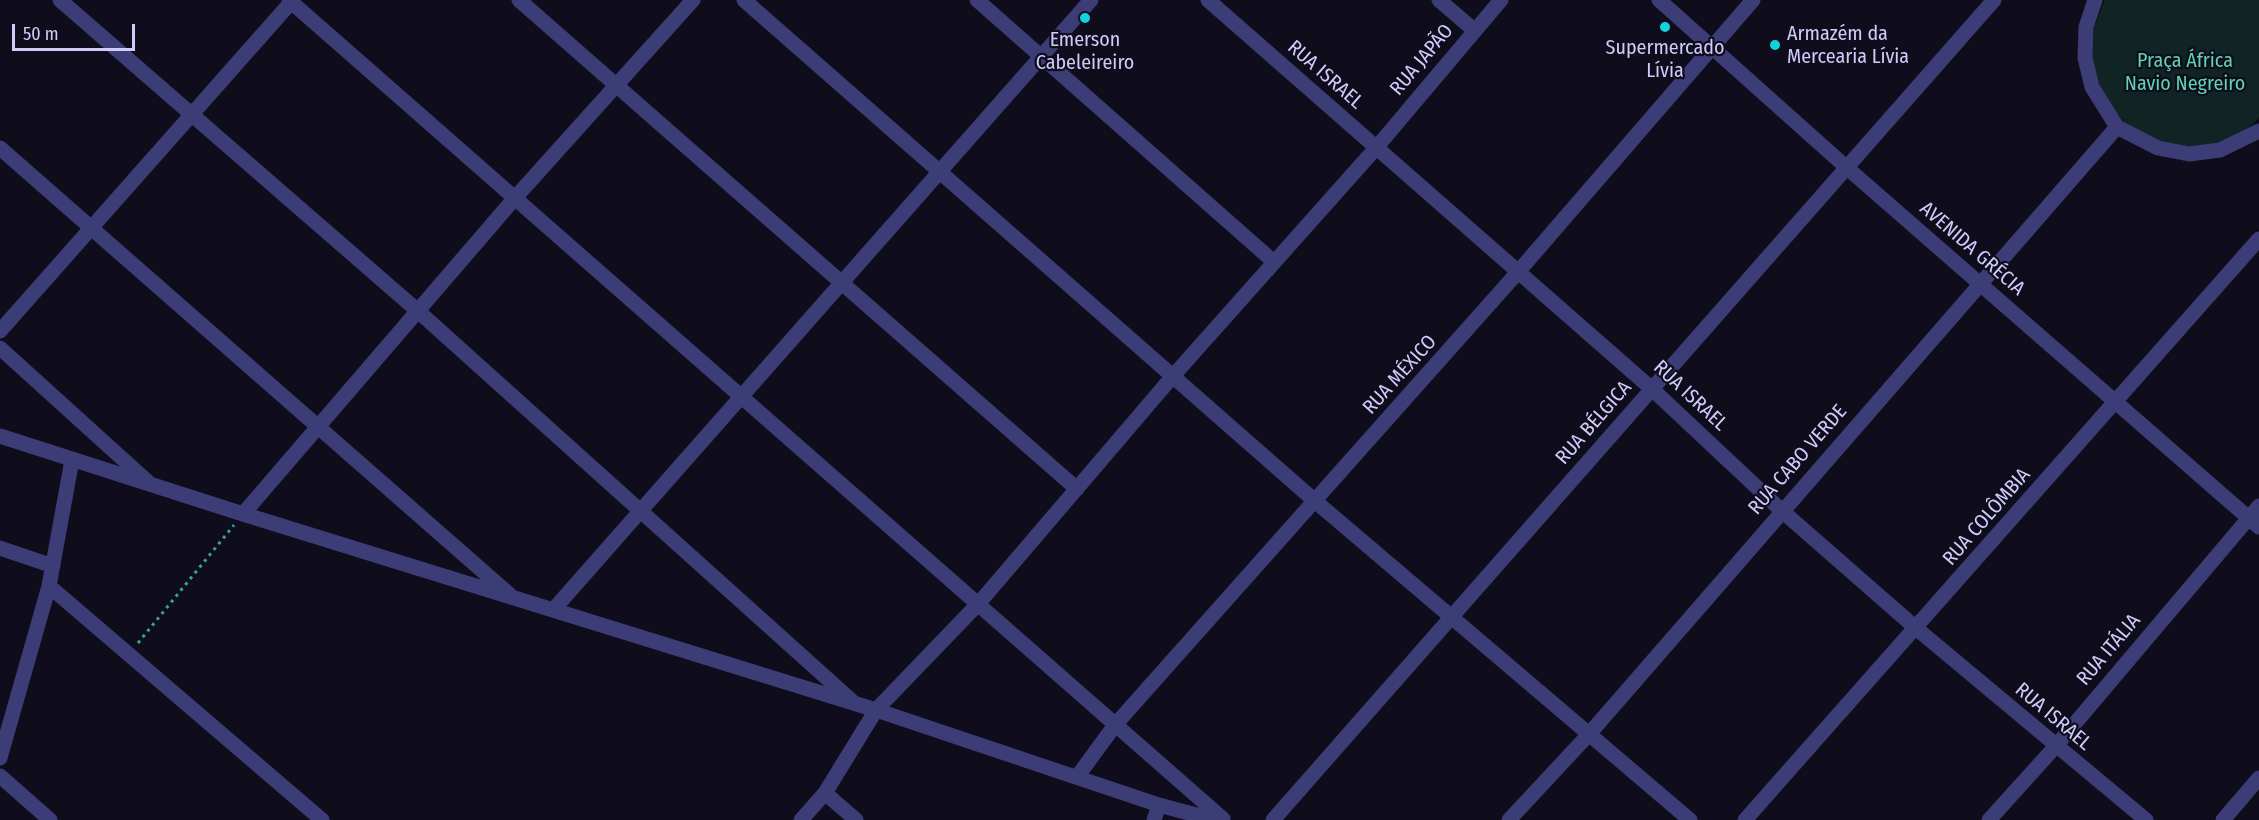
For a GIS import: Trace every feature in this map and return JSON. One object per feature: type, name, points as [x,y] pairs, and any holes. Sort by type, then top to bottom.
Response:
[{"type":"street","points":[[60,0],[419,312],[856,704]]},
{"type":"street","points":[[519,0],[844,282],[1077,489]]},
{"type":"street","points":[[243,514],[514,199],[693,0]]},
{"type":"street","points":[[744,0],[1316,501],[1690,820]]},
{"type":"street","points":[[977,0],[1274,261]]},
{"type":"street","points":[[554,609],[1091,0]]},
{"type":"street","name":"RUA ISRAEL","points":[[1208,0],[1652,389],[1781,510],[1917,629],[2055,747],[2146,820]]},
{"type":"street","points":[[1440,0],[1474,30]]},
{"type":"street","name":"RUA JAPÃO","points":[[801,820],[825,793],[876,710],[979,603],[1173,376],[1376,148],[1501,0]]},
{"type":"street","name":"AVENIDA GRÉCIA","points":[[1659,0],[1980,285],[2254,523]]},
{"type":"street","name":"RUA MÉXICO","points":[[1077,777],[1115,724],[1518,273],[1753,0]]},
{"type":"street","name":"RUA BÉLGICA","points":[[1273,820],[1994,0]]},
{"type":"street","points":[[2095,0],[2086,27],[2085,58],[2092,87],[2117,127],[2158,148],[2189,154],[2220,150],[2259,132]]},
{"type":"street","points":[[0,331],[291,1],[514,199],[979,603],[1223,820]]},
{"type":"street","name":"RUA CABO VERDE","points":[[1509,820],[1590,733],[1781,510],[2117,127]]},
{"type":"street","points":[[0,148],[515,599]]},
{"type":"street","name":"RUA COLÔMBIA","points":[[1745,820],[1917,629],[2259,240]]},
{"type":"street","points":[[0,348],[150,484]]},
{"type":"street","points":[[0,436],[243,514],[876,710],[1159,805],[1215,820]]},
{"type":"street","points":[[0,758],[49,586],[72,460]]},
{"type":"street","name":"RUA ITÁLIA","points":[[1989,820],[2254,523],[2259,506]]},
{"type":"street","points":[[0,548],[52,566]]},
{"type":"street","points":[[49,586],[322,820]]},
{"type":"street","points":[[0,776],[50,820]]},
{"type":"street","points":[[2223,820],[2259,778]]},
{"type":"street","points":[[825,793],[856,820]]},
{"type":"street","points":[[1154,820],[1159,805]]},
{"type":"path","points":[[129,654],[243,514]]},
{"type":"green space","name":"Praça África Navio Negreiro","points":[[2105,0],[2259,0],[2259,117],[2251,126],[2220,143],[2186,147],[2153,140],[2124,122],[2102,93],[2092,61],[2094,27]]},
{"type":"place","name":"Emerson Cabeleireiro","points":[[1085,18]]},
{"type":"place","name":"Supermercado Lívia","points":[[1665,27]]},
{"type":"place","name":"Armazém da Mercearia Lívia","points":[[1775,45]]}]
